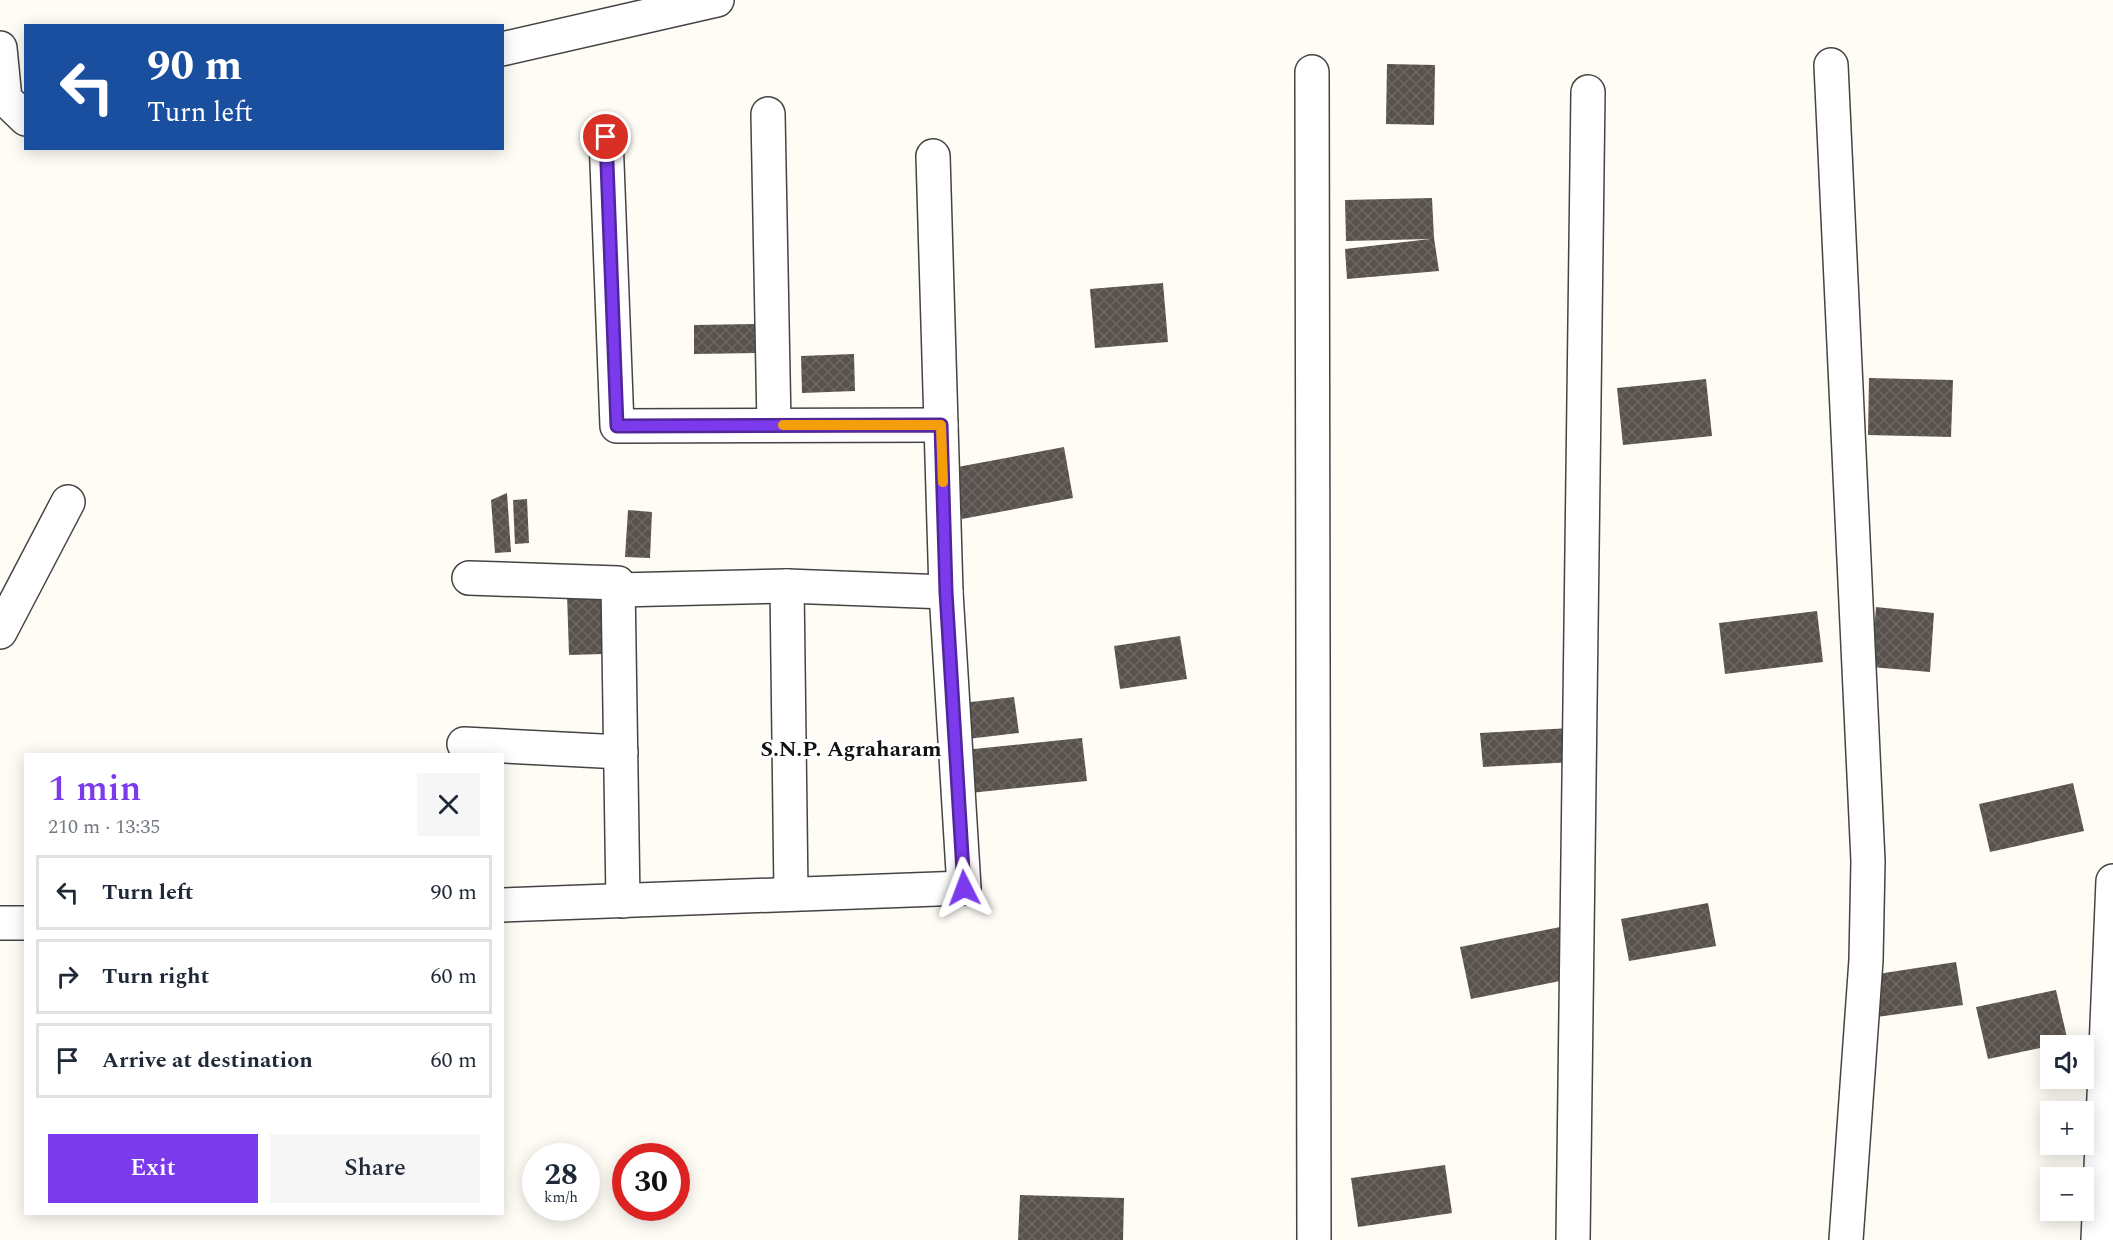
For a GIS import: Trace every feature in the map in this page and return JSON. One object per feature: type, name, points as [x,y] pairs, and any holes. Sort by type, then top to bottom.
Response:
[{"type":"street","points":[[504,49],[717,0]]},
{"type":"street","points":[[0,48],[5,99],[24,117]]},
{"type":"street","points":[[1831,64],[1868,861],[1866,960],[1846,1240]]},
{"type":"street","points":[[1312,72],[1314,1240]]},
{"type":"street","points":[[1574,1240],[1588,92]]},
{"type":"street","points":[[768,114],[774,425]]},
{"type":"street","points":[[606,137],[617,426],[941,425]]},
{"type":"street","points":[[504,905],[964,888],[946,592],[933,156]]},
{"type":"street","points":[[0,632],[68,502]]},
{"type":"street","points":[[469,578],[618,583],[623,901]]},
{"type":"street","points":[[618,590],[787,586],[946,592]]},
{"type":"street","points":[[787,586],[791,894]]},
{"type":"street","points":[[464,744],[621,752]]},
{"type":"street","points":[[2097,1240],[2113,881]]},
{"type":"street","points":[[0,923],[24,922]]},
{"type":"building","points":[[1387,64],[1435,65],[1434,125],[1386,124]]},
{"type":"building","points":[[1432,198],[1434,238],[1439,271],[1347,279],[1345,249],[1430,239],[1346,241],[1345,200]]},
{"type":"building","points":[[1163,283],[1168,342],[1095,348],[1090,289]]},
{"type":"building","points":[[755,324],[756,353],[694,354],[694,325]]},
{"type":"building","points":[[854,354],[855,391],[802,393],[801,356]]},
{"type":"building","points":[[1869,378],[1953,380],[1951,437],[1868,435]]},
{"type":"building","points":[[1706,379],[1712,436],[1623,445],[1617,388]]},
{"type":"building","points":[[1064,447],[1073,498],[962,519],[952,468]]},
{"type":"building","points":[[507,493],[511,552],[495,553],[491,500]]},
{"type":"building","points":[[527,499],[529,543],[515,544],[513,500]]},
{"type":"building","points":[[628,510],[652,512],[650,558],[625,557]]},
{"type":"building","points":[[601,593],[603,654],[569,655],[567,594]]},
{"type":"building","points":[[1876,607],[1934,613],[1930,672],[1871,667]]},
{"type":"building","points":[[1817,611],[1823,662],[1725,674],[1719,623]]},
{"type":"building","points":[[1180,636],[1187,679],[1120,689],[1114,646]]},
{"type":"building","points":[[1014,697],[1019,733],[959,740],[954,704]]},
{"type":"building","points":[[1571,728],[1573,762],[1483,767],[1480,733]]},
{"type":"building","points":[[1082,738],[1087,781],[970,793],[964,750]]},
{"type":"building","points":[[2073,783],[2084,831],[1990,852],[1979,804]]},
{"type":"building","points":[[1708,903],[1716,946],[1629,961],[1621,919]]},
{"type":"building","points":[[1560,927],[1570,979],[1471,999],[1460,947]]},
{"type":"building","points":[[1956,962],[1963,1005],[1877,1017],[1871,975]]},
{"type":"building","points":[[2056,990],[2066,1035],[2040,1035],[2040,1048],[1988,1059],[1976,1007]]},
{"type":"building","points":[[1445,1165],[1452,1213],[1358,1227],[1351,1178]]},
{"type":"building","points":[[1020,1195],[1124,1198],[1123,1240],[1018,1240]]},
{"type":"slow traffic","points":[[783,425],[941,425],[943,482]]},
{"type":"district","name":"S.N.P. Agraharam","points":[[851,749]]},
{"type":"route","points":[[606,137],[617,426],[941,425],[946,592],[964,888]]}]
